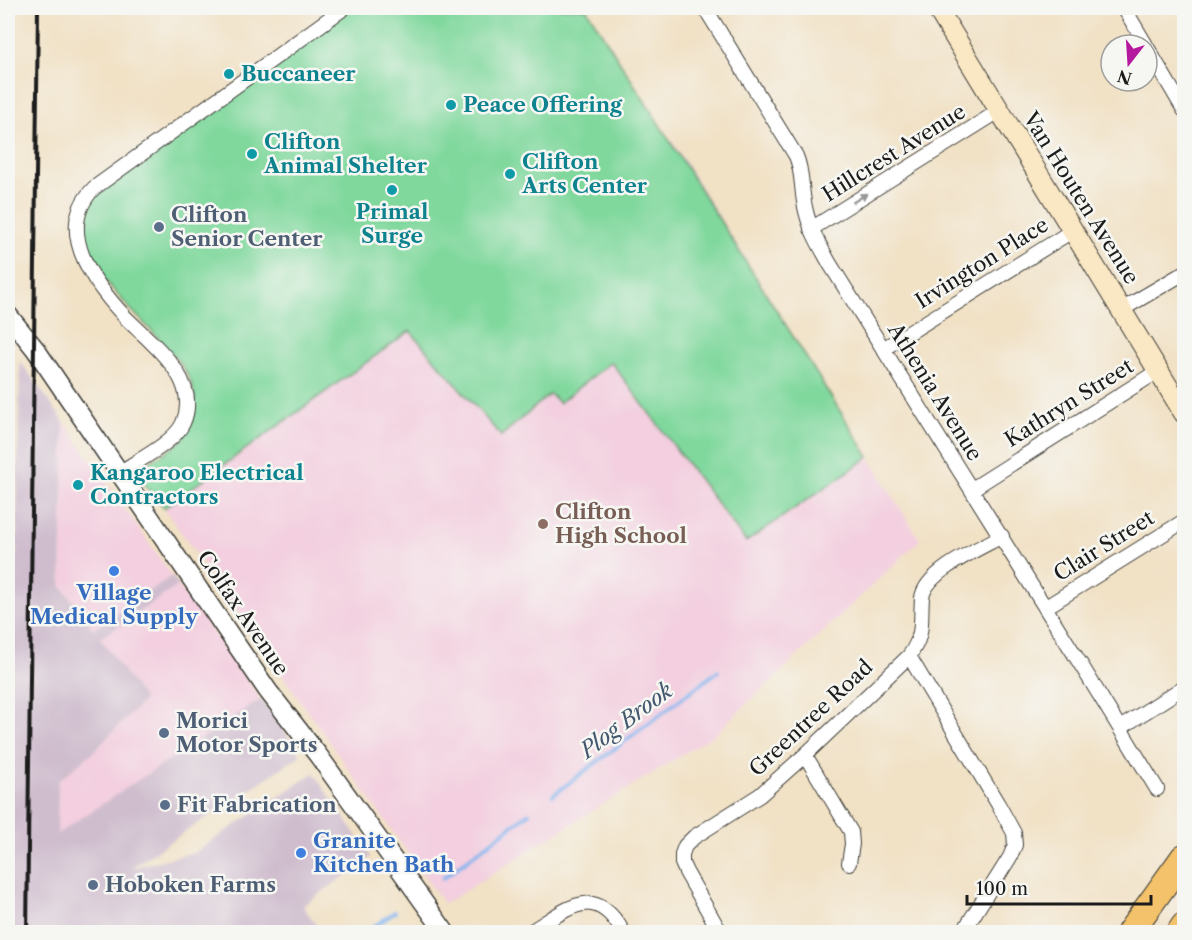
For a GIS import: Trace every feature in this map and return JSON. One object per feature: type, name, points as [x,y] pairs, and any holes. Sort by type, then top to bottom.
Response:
[{"type":"highway","points":[[1130,933],[1185,857]]},
{"type":"highway","points":[[1180,933],[1185,926]]},
{"type":"main road","name":"Van Houten Avenue","points":[[937,8],[1185,413]]},
{"type":"street","points":[[119,473],[170,440],[178,431],[187,411],[186,395],[181,379],[173,366],[111,300],[86,262],[79,248],[75,231],[80,205],[94,188],[344,8]]},
{"type":"street","name":"Athenia Avenue","points":[[705,8],[796,156],[800,165],[805,207],[811,229],[830,264],[1002,536],[1157,789]]},
{"type":"street","points":[[1124,8],[1139,33]]},
{"type":"street","points":[[1159,66],[1184,109]]},
{"type":"street","name":"Hillcrest Avenue","points":[[811,229],[999,111]]},
{"type":"street","name":"Irvington Place","points":[[883,349],[1072,231]]},
{"type":"street","points":[[1121,310],[1185,273]]},
{"type":"street","name":"Colfax Avenue","points":[[8,315],[36,350],[268,691],[315,751],[445,933]]},
{"type":"street","name":"Kathryn Street","points":[[972,489],[1158,371]]},
{"type":"street","name":"Clair Street","points":[[1046,607],[1185,521]]},
{"type":"street","name":"Greentree Road","points":[[720,933],[682,863],[685,846],[694,837],[760,795],[909,656],[915,648],[922,628],[922,597],[925,588],[934,576],[1002,536]]},
{"type":"street","points":[[909,656],[1014,833],[1015,845],[1010,857],[963,933]]},
{"type":"street","points":[[1120,728],[1185,687]]},
{"type":"street","points":[[805,755],[851,832],[849,863]]},
{"type":"street","points":[[530,933],[571,908],[589,903],[596,904],[610,912],[623,933]]},
{"type":"shaded area","name":"Clifton High School","points":[[672,141],[920,540],[715,734],[444,904],[164,508]]},
{"type":"shaded area","points":[[20,361],[64,422],[61,585],[93,629],[172,576],[179,585],[100,638],[144,700],[93,752],[58,781],[57,834],[261,699],[301,755],[131,868],[195,852],[314,773],[371,857],[303,906],[321,932],[8,932],[8,574],[16,566]]},
{"type":"shaded area","points":[[64,422],[172,576],[93,629],[61,585]]},
{"type":"shaded area","points":[[179,585],[261,699],[57,835],[58,781],[93,752],[144,700],[99,638]]},
{"type":"green space","points":[[352,8],[586,8],[869,457],[746,542],[611,362],[559,403],[550,394],[501,436],[410,331],[164,508],[149,491],[142,478],[142,473],[148,464],[175,446],[188,431],[195,404],[192,385],[176,358],[105,280],[92,259],[84,238],[85,214],[98,193]]},
{"type":"waterway","name":"Plog Brook","points":[[553,795],[718,671]]},
{"type":"waterway","name":"Plog Brook","points":[[443,878],[529,813]]},
{"type":"waterway","name":"Plog Brook","points":[[366,932],[395,912]]},
{"type":"railway","points":[[27,932],[38,8]]},
{"type":"place","name":"Buccaneer","points":[[229,74]]},
{"type":"place","name":"Peace Offering","points":[[451,105]]},
{"type":"place","name":"Clifton Animal Shelter","points":[[252,154]]},
{"type":"place","name":"Clifton Arts Center","points":[[510,174]]},
{"type":"place","name":"Primal Surge","points":[[392,190]]},
{"type":"place","name":"Clifton Senior Center","points":[[159,227]]},
{"type":"place","name":"Kangaroo Electrical Contractors","points":[[78,485]]},
{"type":"place","name":"Clifton High School","points":[[543,524]]},
{"type":"place","name":"Village Medical Supply","points":[[114,571]]},
{"type":"place","name":"Morici Motor Sports","points":[[164,733]]},
{"type":"place","name":"Fit Fabrication","points":[[165,805]]},
{"type":"place","name":"Granite Kitchen Bath","points":[[301,853]]},
{"type":"place","name":"Hoboken Farms","points":[[93,885]]}]
